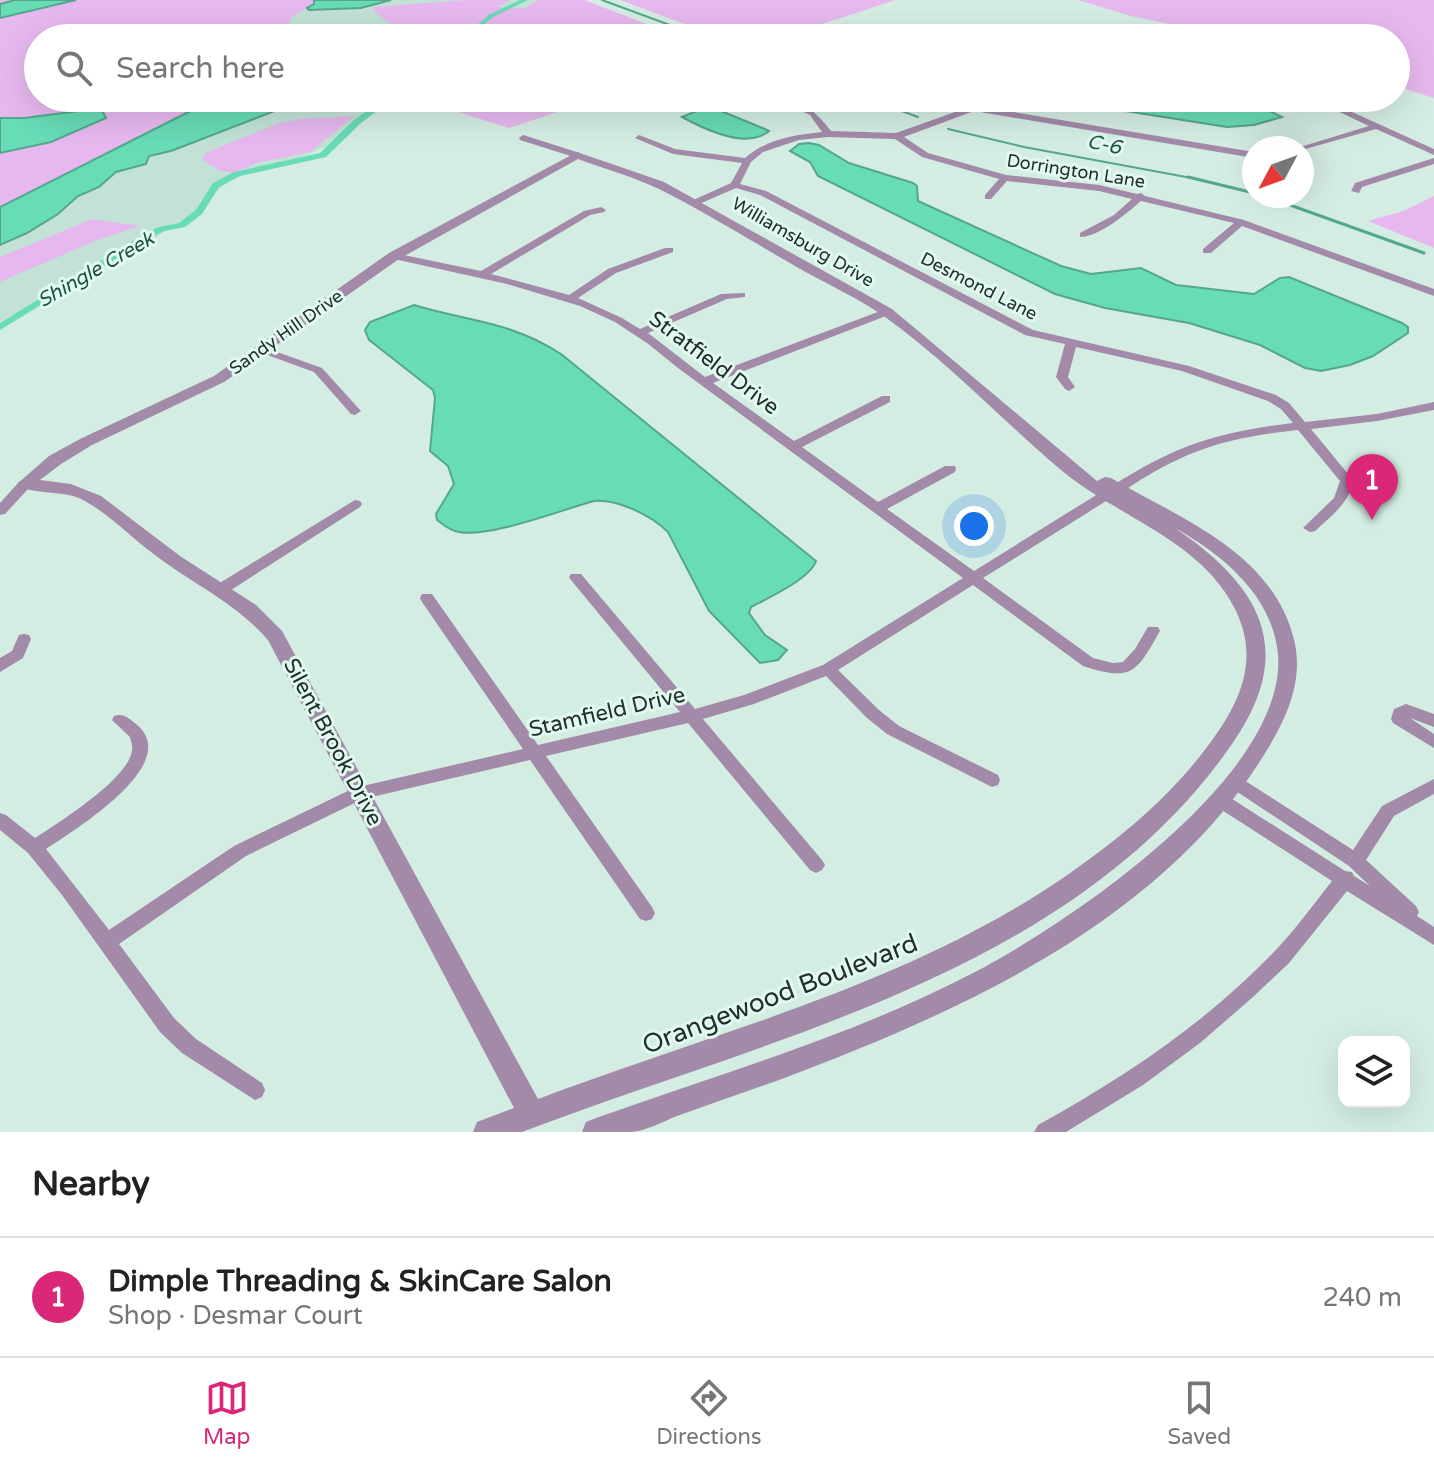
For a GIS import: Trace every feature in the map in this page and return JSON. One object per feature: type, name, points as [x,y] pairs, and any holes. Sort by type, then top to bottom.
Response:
[{"type":"street","points":[[811,112],[828,134]]},
{"type":"street","points":[[694,203],[735,185],[747,161],[760,150],[777,143],[828,134],[897,136],[953,112]]},
{"type":"street","points":[[1022,112],[1242,153]]},
{"type":"street","points":[[1346,112],[1434,152]]},
{"type":"street","points":[[1314,144],[1378,126]]},
{"type":"street","name":"Dorrington Lane","points":[[897,136],[925,155],[1005,178],[1099,188],[1241,222],[1434,293]]},
{"type":"street","name":"Williamsburg Drive","points":[[523,138],[660,185],[887,312],[922,338],[1074,472],[1112,492]]},
{"type":"street","points":[[639,138],[673,151],[747,161]]},
{"type":"street","name":"Sandy Hill Drive","points":[[0,511],[25,484],[65,454],[187,396],[263,350],[394,256],[577,155]]},
{"type":"street","points":[[1356,191],[1358,185],[1434,161]]},
{"type":"street","points":[[988,197],[1005,178]]},
{"type":"street","name":"Desmond Lane","points":[[735,185],[763,193],[1029,333],[1185,368],[1254,390],[1285,406],[1347,480],[1347,491],[1341,499],[1310,528]]},
{"type":"street","points":[[1083,235],[1117,217],[1141,196]]},
{"type":"street","points":[[480,276],[587,213],[601,210]]},
{"type":"street","points":[[1207,251],[1241,222]]},
{"type":"street","points":[[573,297],[612,271],[669,250]]},
{"type":"street","name":"Stratfield Drive","points":[[394,256],[573,297],[642,332],[704,382],[1088,662],[1109,670],[1123,671],[1133,665],[1153,631]]},
{"type":"street","points":[[642,332],[725,296],[741,295]]},
{"type":"street","points":[[704,382],[887,312]]},
{"type":"street","points":[[1069,387],[1062,377],[1071,344]]},
{"type":"street","points":[[263,350],[318,370],[355,411]]},
{"type":"street","points":[[792,447],[886,399]]},
{"type":"street","name":"Stamfield Drive","points":[[106,942],[240,851],[360,793],[691,716],[748,700],[828,669],[1149,468],[1203,443],[1240,435],[1396,417],[1434,406]]},
{"type":"street","points":[[878,508],[950,469]]},
{"type":"street","name":"Silent Brook Drive","points":[[25,484],[83,493],[101,503],[161,551],[223,588],[261,618],[275,636],[532,1114]]},
{"type":"street","points":[[596,1132],[847,1043],[996,976],[1056,940],[1141,877],[1236,782],[1274,722],[1289,680],[1283,634],[1273,611],[1244,570],[1224,552],[1177,520],[1112,492]]},
{"type":"street","name":"Orangewood Boulevard","points":[[487,1132],[902,982],[970,948],[1077,883],[1124,847],[1191,782],[1231,731],[1254,690],[1259,667],[1253,627],[1235,591],[1203,557],[1112,492]]},
{"type":"street","points":[[223,588],[355,504]]},
{"type":"street","points":[[576,577],[816,865]]},
{"type":"street","points":[[427,598],[646,913]]},
{"type":"street","points":[[0,666],[18,654],[24,639]]},
{"type":"street","points":[[828,669],[893,730],[992,780]]},
{"type":"street","points":[[1434,721],[1406,710],[1400,713],[1399,719],[1434,742]]},
{"type":"street","points":[[34,848],[113,790],[133,770],[142,754],[142,739],[133,726],[120,720]]},
{"type":"street","points":[[1236,782],[1434,935]]},
{"type":"street","points":[[1045,1132],[1081,1113],[1189,1039],[1273,966],[1351,870],[1388,811],[1434,786]]},
{"type":"street","points":[[1220,800],[1351,870]]},
{"type":"street","points":[[0,820],[34,848],[167,1025],[189,1046],[255,1090]]},
{"type":"shaded area","points":[[0,0],[538,0],[501,24],[24,24],[24,112],[372,112],[331,144],[238,177],[224,185],[195,213],[150,241],[0,322]]},
{"type":"shaded area","points":[[0,0],[313,0],[313,4],[291,18],[289,24],[24,24],[24,112],[187,112],[0,206]]},
{"type":"shaded area","points":[[15,0],[76,0],[0,18],[0,4]]},
{"type":"shaded area","points":[[314,0],[391,0],[361,8],[309,10],[307,8],[314,4]]},
{"type":"shaded area","points":[[510,0],[497,7],[525,8],[538,0],[584,0],[647,24],[390,24],[373,10],[374,7]]},
{"type":"shaded area","points":[[620,0],[895,0],[822,24],[684,24]]},
{"type":"shaded area","points":[[1078,0],[1434,0],[1434,98],[1410,90],[1410,24],[1169,24]]},
{"type":"shaded area","points":[[103,112],[106,118],[51,142],[0,153],[0,118]]},
{"type":"shaded area","points":[[188,112],[272,112],[171,151],[149,156],[146,164],[116,172],[99,187],[78,196],[58,214],[0,245],[0,207]]},
{"type":"shaded area","points":[[458,112],[558,112],[509,128]]},
{"type":"shaded area","points":[[694,112],[723,112],[769,131],[749,139],[738,138],[713,132],[682,117]]},
{"type":"shaded area","points":[[1132,112],[1272,112],[1282,117],[1254,125],[1227,127]]},
{"type":"shaded area","points":[[355,116],[310,152],[256,163],[234,173],[220,171],[202,160],[205,153],[277,124],[299,119]]},
{"type":"shaded area","points":[[799,144],[819,145],[849,163],[913,183],[917,186],[918,201],[1061,266],[1091,274],[1141,268],[1176,285],[1254,294],[1280,278],[1289,277],[1402,323],[1408,327],[1408,333],[1373,356],[1321,371],[1305,368],[1260,345],[1189,323],[1105,308],[1055,294],[818,176],[810,162],[790,151]]},
{"type":"shaded area","points":[[1434,196],[1434,248],[1368,221],[1403,211]]},
{"type":"shaded area","points":[[92,219],[140,226],[95,241],[0,282],[0,257]]},
{"type":"shaded area","points":[[414,305],[507,328],[561,354],[816,561],[806,575],[751,607],[749,613],[765,635],[787,650],[778,660],[760,663],[709,611],[668,532],[633,509],[594,501],[507,527],[472,533],[447,528],[437,520],[436,514],[454,484],[448,466],[430,451],[433,390],[369,340],[365,330],[370,322]]},
{"type":"waterway","name":"Shingle Creek","points":[[481,24],[525,0]]},
{"type":"waterway","name":"C-6","points":[[602,0],[667,24]]},
{"type":"waterway","name":"Shingle Creek","points":[[0,327],[144,238],[162,229],[182,225],[199,212],[216,185],[237,174],[323,155],[371,112]]},
{"type":"waterway","name":"C-6","points":[[904,112],[918,117]]},
{"type":"waterway","name":"C-6","points":[[948,129],[1024,147],[1194,178]]},
{"type":"waterway","name":"C-6","points":[[1188,177],[1194,178]]},
{"type":"waterway","name":"C-6","points":[[1194,178],[1242,190]]},
{"type":"waterway","name":"C-6","points":[[1298,208],[1424,253]]},
{"type":"place","name":"Dimple Threading & SkinCare Salon","points":[[1372,520]]}]
